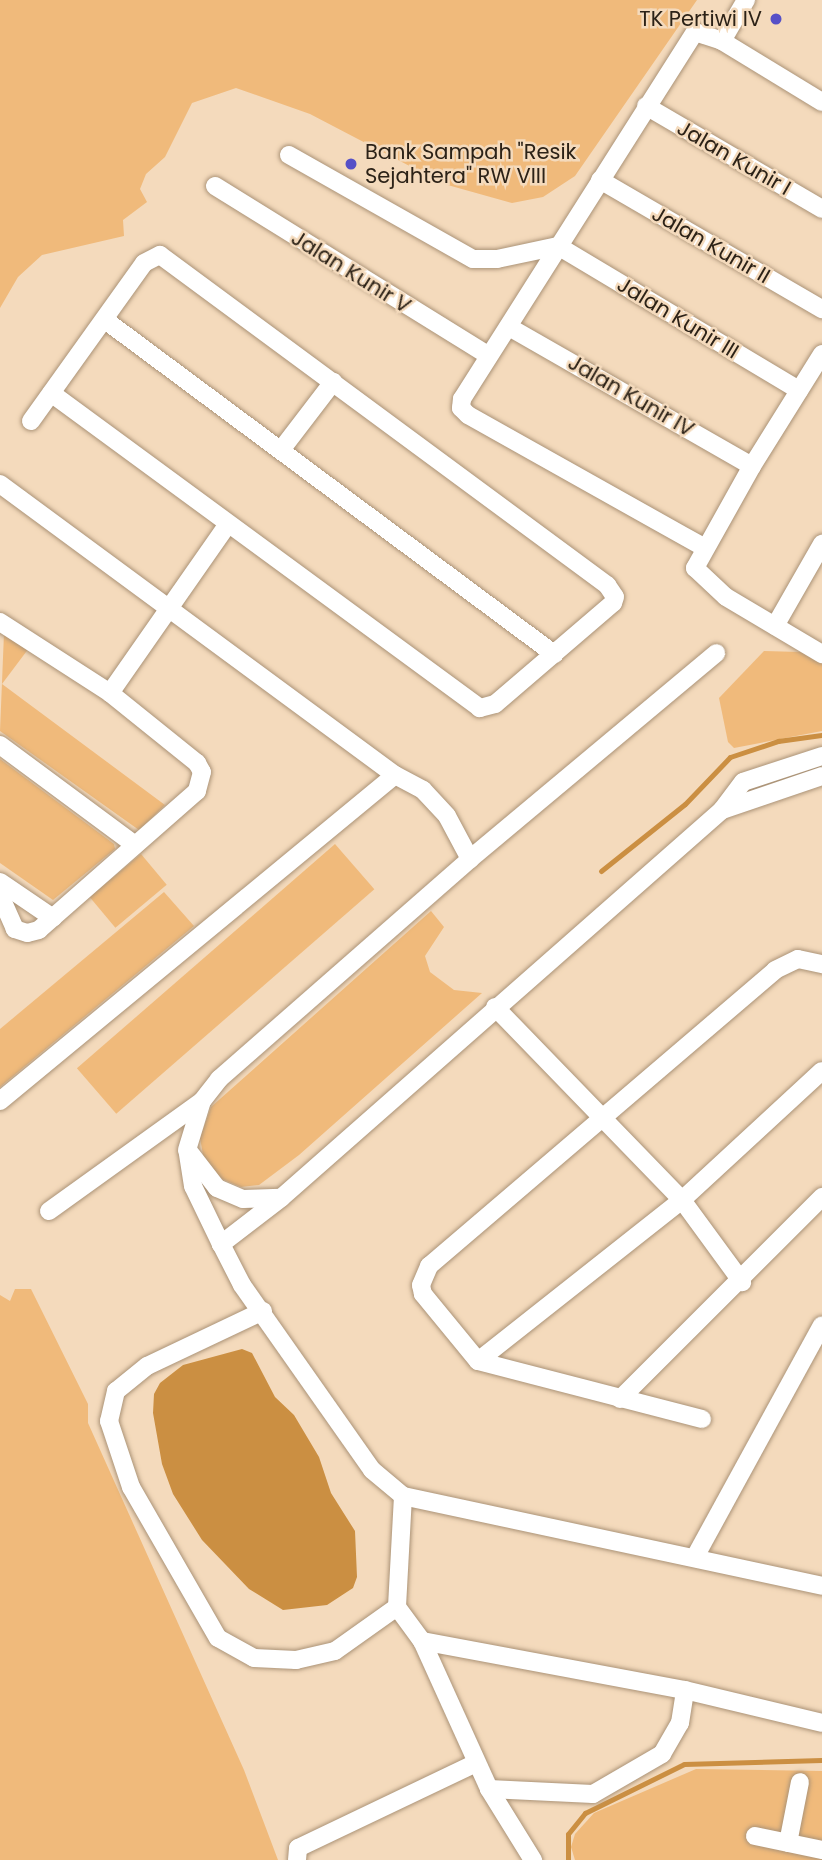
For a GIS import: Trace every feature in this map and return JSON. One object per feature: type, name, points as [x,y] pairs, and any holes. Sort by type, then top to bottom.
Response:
[{"type":"street","points":[[722,41],[746,0]]},
{"type":"street","points":[[705,548],[464,412],[462,399],[689,38],[700,30],[821,98]]},
{"type":"street","name":"Jalan Kunir I","points":[[646,106],[822,209]]},
{"type":"street","points":[[289,155],[473,259],[497,259],[558,246]]},
{"type":"street","name":"Jalan Kunir II","points":[[600,180],[822,309]]},
{"type":"street","name":"Jalan Kunir V","points":[[215,186],[489,356]]},
{"type":"street","name":"Jalan Kunir III","points":[[558,246],[799,390]]},
{"type":"street","points":[[31,421],[51,393],[105,320],[145,263],[160,255],[613,590],[613,603],[495,704],[480,708],[51,393]]},
{"type":"street","points":[[105,320],[554,654]]},
{"type":"street","name":"Jalan Kunir IV","points":[[509,327],[752,466]]},
{"type":"street","points":[[822,354],[816,377],[799,390],[752,466],[705,548],[696,572],[726,597],[822,654]]},
{"type":"street","points":[[281,450],[333,382]]},
{"type":"street","points":[[0,484],[395,775],[437,802],[470,859]]},
{"type":"street","points":[[110,693],[228,524]]},
{"type":"street","points":[[775,626],[822,544]]},
{"type":"street","points":[[0,620],[110,693],[197,763],[202,772],[197,791],[38,930],[27,933],[15,929],[0,895]]},
{"type":"street","points":[[49,1211],[202,1101],[219,1079],[470,859],[716,653]]},
{"type":"street","points":[[0,746],[135,845]]},
{"type":"street","points":[[221,1244],[281,1198],[722,810],[743,782],[793,762],[822,756]]},
{"type":"street","points":[[0,1101],[395,775]]},
{"type":"street","points":[[722,810],[822,776]]},
{"type":"street","points":[[0,882],[52,918]]},
{"type":"street","points":[[702,1419],[478,1361],[423,1294],[424,1276],[429,1266],[600,1116],[775,970],[798,959],[822,964]]},
{"type":"street","points":[[495,1007],[682,1200],[742,1282]]},
{"type":"street","points":[[478,1361],[682,1200],[822,1071]]},
{"type":"street","points":[[202,1101],[187,1150],[193,1186],[221,1244],[242,1285],[263,1311],[372,1470],[402,1496],[822,1586]]},
{"type":"street","points":[[187,1150],[217,1188],[243,1199],[281,1198]]},
{"type":"street","points":[[620,1399],[742,1282],[822,1197]]},
{"type":"street","points":[[263,1311],[148,1366],[116,1391],[109,1421],[131,1487],[218,1638],[254,1658],[296,1660],[335,1651],[397,1607]]},
{"type":"street","points":[[695,1557],[822,1325]]},
{"type":"street","points":[[402,1496],[397,1607],[422,1641],[489,1789],[533,1860]]},
{"type":"street","points":[[422,1641],[685,1690],[822,1723]]},
{"type":"street","points":[[489,1789],[593,1794],[662,1754],[680,1723],[685,1690]]},
{"type":"street","points":[[297,1860],[298,1848],[476,1762]]},
{"type":"street","points":[[788,1843],[800,1782]]},
{"type":"street","points":[[755,1836],[822,1850]]},
{"type":"shaded area","points":[[0,0],[697,0],[575,176],[543,197],[512,203],[444,184],[310,114],[236,88],[192,103],[165,157],[146,174],[140,189],[147,202],[123,220],[124,236],[42,255],[18,277],[0,308]]},
{"type":"shaded area","points":[[4,633],[29,648],[2,684],[165,805],[139,830],[0,731]]},
{"type":"shaded area","points":[[764,651],[800,652],[822,660],[822,731],[734,748],[728,742],[719,698]]},
{"type":"shaded area","points":[[0,759],[114,844],[115,849],[53,900],[0,863]]},
{"type":"shaded area","points":[[335,844],[374,889],[116,1114],[77,1068]]},
{"type":"shaded area","points":[[141,854],[167,885],[115,928],[90,897]]},
{"type":"shaded area","points":[[164,892],[194,926],[0,1087],[0,1029]]},
{"type":"shaded area","points":[[431,911],[444,927],[425,956],[430,972],[454,990],[482,993],[299,1155],[259,1185],[241,1187],[215,1176],[204,1160],[200,1138],[211,1107]]},
{"type":"shaded area","points":[[15,1289],[31,1289],[88,1404],[88,1423],[244,1770],[278,1860],[0,1860],[0,1295],[10,1301]]},
{"type":"shaded area","points":[[242,1349],[252,1353],[275,1397],[294,1415],[319,1457],[331,1493],[355,1531],[357,1577],[353,1588],[327,1605],[283,1610],[249,1589],[202,1540],[173,1494],[162,1464],[153,1413],[154,1394],[160,1383],[183,1365]]},
{"type":"shaded area","points":[[696,1769],[822,1771],[822,1860],[575,1860],[571,1847],[575,1834],[594,1813]]},
{"type":"waterway","points":[[601,871],[685,804],[730,757],[778,741],[822,735]]},
{"type":"waterway","points":[[568,1860],[568,1834],[585,1813],[684,1764],[822,1760]]},
{"type":"place","name":"TK Pertiwi IV","points":[[776,19]]},
{"type":"place","name":"Bank Sampah \"Resik Sejahtera\" RW VIII","points":[[351,164]]}]
